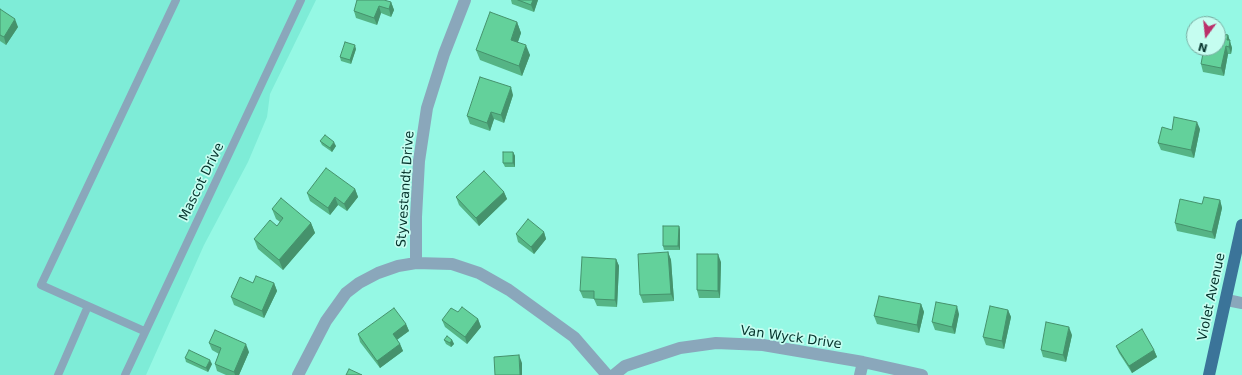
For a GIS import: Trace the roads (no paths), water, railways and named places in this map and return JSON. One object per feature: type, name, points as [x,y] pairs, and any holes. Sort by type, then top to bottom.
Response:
[{"type":"main road","name":"Violet Avenue","points":[[1209,375],[1227,300],[1242,225]]},
{"type":"street","name":"Styvestandt Drive","points":[[298,375],[326,321],[346,293],[359,283],[378,273],[416,262],[418,181],[426,114],[444,54],[465,0]]},
{"type":"street","points":[[416,262],[452,264],[479,273],[509,290],[574,337],[607,375]]},
{"type":"street","points":[[1227,300],[1242,303]]},
{"type":"street","name":"Van Wyck Drive","points":[[614,375],[625,366],[680,348],[716,343],[763,345],[863,362],[922,375]]},
{"type":"street","points":[[860,375],[863,362]]},
{"type":"lane","points":[[144,331],[41,285],[176,0]]},
{"type":"lane","name":"Mascot Drive","points":[[125,375],[144,331],[301,0]]},
{"type":"lane","points":[[58,375],[88,306]]}]
